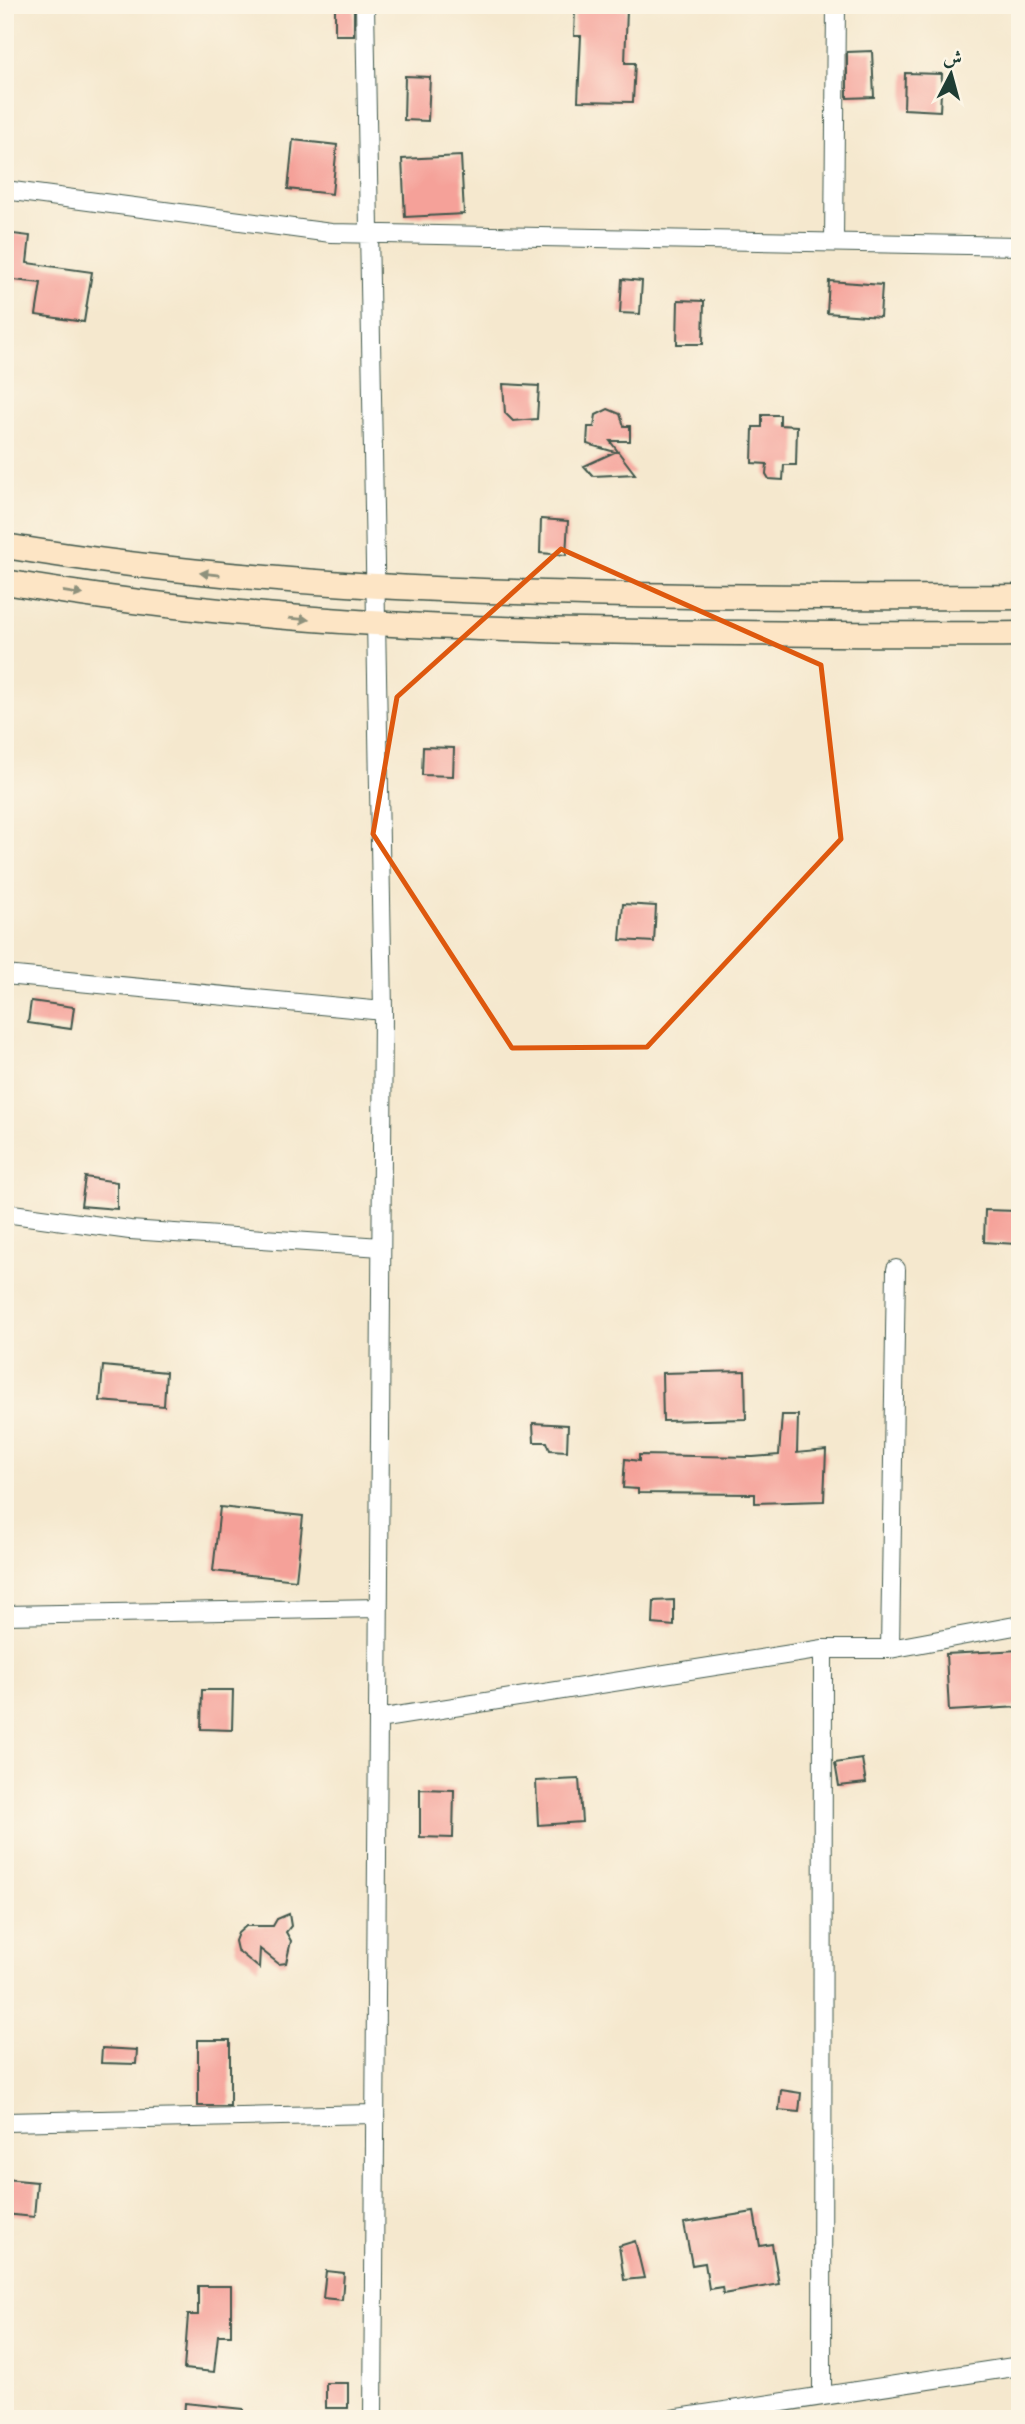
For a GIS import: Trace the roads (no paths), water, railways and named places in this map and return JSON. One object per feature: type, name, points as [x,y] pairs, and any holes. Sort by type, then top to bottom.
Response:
[{"type":"main road","points":[[5,546],[212,575],[462,592],[1020,597]]},
{"type":"main road","points":[[5,582],[169,606],[377,625],[617,633],[1020,634]]},
{"type":"street","points":[[365,5],[383,1011],[373,2419]]},
{"type":"street","points":[[834,242],[836,5]]},
{"type":"street","points":[[5,190],[331,233],[1020,246]]},
{"type":"street","points":[[5,975],[383,1011]]},
{"type":"street","points":[[5,1213],[130,1230],[381,1247]]},
{"type":"street","points":[[890,1648],[896,1269]]},
{"type":"street","points":[[5,1615],[379,1608]]},
{"type":"street","points":[[378,1719],[823,1649],[890,1648],[1020,1625]]},
{"type":"street","points":[[822,2396],[823,1649]]},
{"type":"street","points":[[5,2122],[375,2114]]},
{"type":"street","points":[[672,2419],[1020,2366]]}]
